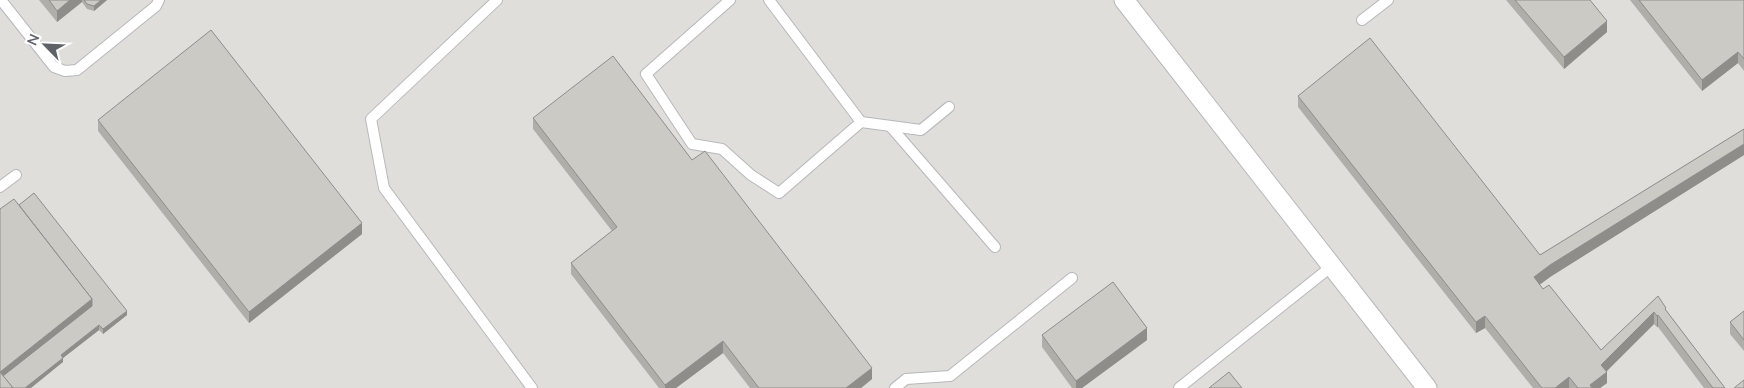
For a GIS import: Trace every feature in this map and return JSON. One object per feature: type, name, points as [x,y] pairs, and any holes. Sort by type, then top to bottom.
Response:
[{"type":"street","points":[[1124,0],[1427,388]]},
{"type":"lane","points":[[1,0],[54,67],[65,71],[77,70],[156,6],[159,0]]},
{"type":"lane","points":[[497,0],[371,119],[384,188],[532,388]]},
{"type":"lane","points":[[730,0],[646,74],[692,144],[722,149],[751,175],[779,193],[861,122]]},
{"type":"lane","points":[[769,0],[861,122],[922,130],[949,107]]},
{"type":"lane","points":[[1362,20],[1388,0]]},
{"type":"lane","points":[[890,126],[995,247]]},
{"type":"lane","points":[[0,186],[16,175]]},
{"type":"lane","points":[[1179,388],[1332,266]]},
{"type":"lane","points":[[895,388],[906,379],[950,376],[1072,278]]},
{"type":"shaded area","points":[[0,0],[1744,0],[1744,388],[0,388]]},
{"type":"building","points":[[49,0],[70,0],[57,11]]},
{"type":"building","points":[[84,0],[101,0],[94,6],[87,4]]},
{"type":"building","points":[[1515,0],[1590,0],[1607,21],[1564,57]]},
{"type":"building","points":[[1639,0],[1744,0],[1744,59],[1738,52],[1702,80]]},
{"type":"building","points":[[211,30],[362,223],[249,312],[98,120]]},
{"type":"building","points":[[1370,38],[1540,255],[1744,129],[1744,144],[1550,265],[1534,277],[1543,289],[1549,285],[1601,350],[1658,296],[1665,309],[1725,388],[1713,388],[1654,312],[1601,365],[1607,372],[1590,385],[1592,388],[1578,388],[1569,377],[1555,388],[1542,388],[1485,316],[1476,322],[1298,96]]},
{"type":"building","points":[[613,56],[692,160],[705,151],[872,368],[846,388],[759,388],[723,341],[665,385],[571,263],[617,227],[533,118]]},
{"type":"building","points":[[34,193],[127,311],[103,329],[99,325],[61,355],[63,358],[25,388],[13,388],[3,376],[92,306],[92,299],[19,205]]},
{"type":"building","points":[[14,199],[92,299],[0,372],[0,209]]},
{"type":"building","points":[[1113,282],[1147,328],[1076,381],[1042,335]]},
{"type":"building","points":[[1744,311],[1744,340],[1730,322]]},
{"type":"building","points":[[0,372],[13,388],[0,388]]},
{"type":"building","points":[[1229,372],[1242,388],[1209,388]]},
{"type":"building","points":[[1744,380],[1744,388],[1734,388]]}]
